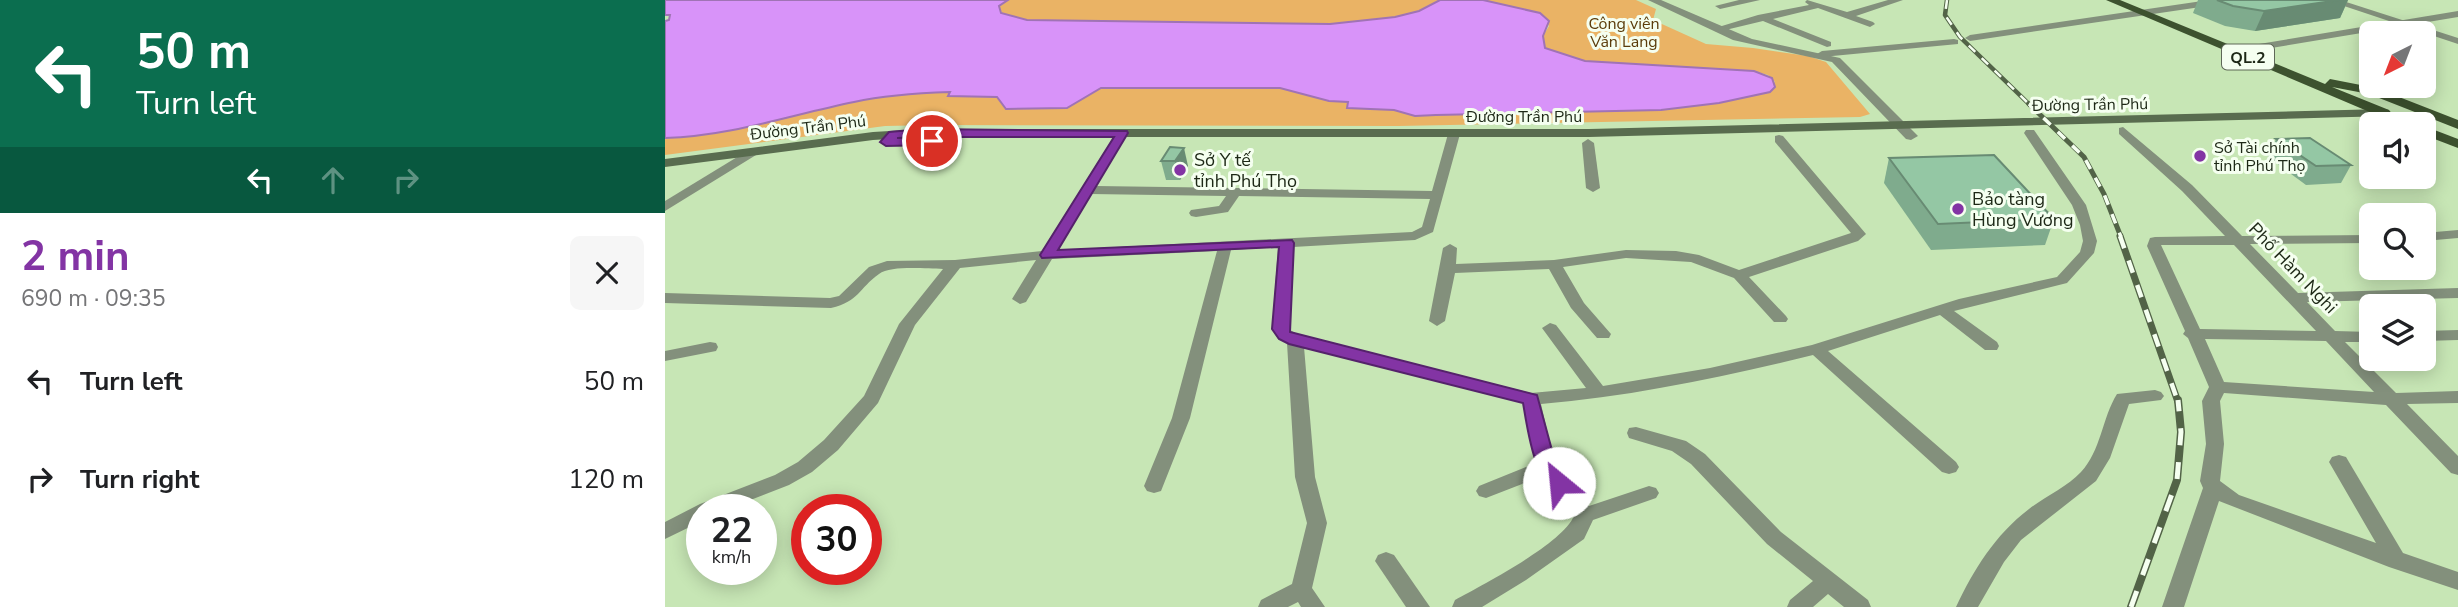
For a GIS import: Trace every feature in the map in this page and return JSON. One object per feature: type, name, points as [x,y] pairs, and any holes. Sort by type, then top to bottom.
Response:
[{"type":"main road","name":"QL.2","points":[[2111,0],[2247,49],[2330,83],[2387,112]]},
{"type":"main road","name":"QL.2","points":[[2127,0],[2149,12],[2386,112]]},
{"type":"main road","points":[[2330,83],[2372,91],[2458,125]]},
{"type":"main road","name":"Đường Trần Phú","points":[[1453,139],[1906,131],[2359,117]]},
{"type":"main road","name":"Đường Trần Phú","points":[[665,163],[890,138],[1453,139],[1588,143],[1779,139],[1906,131],[2030,133],[2359,126]]},
{"type":"main road","name":"QL.2","points":[[2436,129],[2458,135]]},
{"type":"main road","name":"QL.2","points":[[2436,132],[2458,144]]},
{"type":"main road","name":"Đường Trần Phú","points":[[665,171],[890,138]]},
{"type":"street","points":[[1653,0],[1717,29],[1769,47],[1825,49],[1954,42]]},
{"type":"street","points":[[1720,6],[1755,0]]},
{"type":"street","points":[[1805,0],[1870,24]]},
{"type":"street","points":[[1848,15],[1898,0]]},
{"type":"street","points":[[1970,38],[2228,0]]},
{"type":"street","points":[[2331,0],[2394,21]]},
{"type":"street","points":[[1717,29],[1819,5]]},
{"type":"street","points":[[2412,21],[2458,13]]},
{"type":"street","points":[[1761,18],[1825,49],[1844,65],[1906,131]]},
{"type":"street","points":[[2247,49],[2359,30]]},
{"type":"street","points":[[2436,34],[2458,41]]},
{"type":"street","points":[[2436,39],[2458,46]]},
{"type":"street","name":"Phố Hàm Nghi","points":[[2123,131],[2187,188],[2458,468]]},
{"type":"street","points":[[1286,243],[1280,329],[1295,340],[1531,399],[1599,393],[1710,374],[1816,349],[1942,309],[2062,280],[2087,253],[2090,241],[2087,225],[2079,205],[2030,133]]},
{"type":"street","points":[[1020,299],[1120,137]]},
{"type":"street","points":[[665,298],[838,302],[845,299],[870,274],[881,267],[895,264],[955,264],[1047,255],[1415,236],[1428,229],[1453,139]]},
{"type":"street","points":[[1739,275],[1859,234],[1779,139]]},
{"type":"street","points":[[1588,143],[1593,188]]},
{"type":"street","points":[[665,207],[752,152]]},
{"type":"street","points":[[1087,190],[1439,195]]},
{"type":"street","points":[[1196,213],[1223,209],[1235,193]]},
{"type":"street","points":[[2436,236],[2458,234]]},
{"type":"street","points":[[2218,387],[2191,334],[2154,246],[2155,242],[2359,239]]},
{"type":"street","points":[[1154,486],[1181,418],[1224,246]]},
{"type":"street","points":[[1437,321],[1450,248]]},
{"type":"street","points":[[1448,269],[1554,264],[1614,255],[1653,253],[1694,258],[1739,275],[1780,319]]},
{"type":"street","points":[[746,494],[782,480],[805,467],[831,445],[871,399],[907,324],[955,264]]},
{"type":"street","points":[[1554,264],[1577,305],[1603,334]]},
{"type":"street","points":[[2293,298],[2458,293]]},
{"type":"street","points":[[1942,309],[1990,346]]},
{"type":"street","points":[[1550,328],[1599,393]]},
{"type":"street","points":[[2191,334],[2359,337]]},
{"type":"street","points":[[2436,336],[2458,335]]},
{"type":"street","points":[[1269,607],[1307,598],[1317,523],[1305,477],[1295,340]]},
{"type":"street","points":[[665,356],[710,347]]},
{"type":"street","points":[[1816,349],[1949,467]]},
{"type":"street","points":[[2218,387],[2391,399],[2458,397]]},
{"type":"street","points":[[2218,387],[2211,401],[2214,444],[2210,481],[2213,488],[2232,500],[2458,582]]},
{"type":"street","points":[[1967,607],[2003,543],[2029,520],[2075,488],[2095,468],[2123,398],[2155,396]]},
{"type":"street","points":[[1531,399],[1546,467],[1585,515]]},
{"type":"street","points":[[1636,433],[1679,446],[1698,458],[1774,538],[1860,607]]},
{"type":"street","points":[[2339,462],[2397,561]]},
{"type":"street","points":[[1486,491],[1546,467]]},
{"type":"street","points":[[2173,607],[2213,488]]},
{"type":"street","points":[[1463,607],[1518,574],[1577,533],[1585,515],[1649,493]]},
{"type":"street","points":[[665,531],[686,520]]},
{"type":"street","points":[[1387,561],[1419,607]]},
{"type":"street","points":[[1798,607],[1827,582]]},
{"type":"green space","points":[[1008,0],[1440,0],[1385,20],[1355,25],[1293,26],[1027,20],[1002,13],[999,6]]},
{"type":"green space","name":"Công viên Văn Lang","points":[[1483,0],[1636,0],[1656,9],[1653,20],[1706,44],[1808,56],[1826,62],[1870,114],[1860,117],[1398,126],[885,126],[665,155],[665,138],[714,133],[855,101],[915,94],[951,92],[949,96],[997,97],[1066,108],[1100,88],[1280,88],[1329,101],[1348,102],[1347,107],[1394,110],[1415,116],[1689,107],[1719,103],[1775,82],[1768,75],[1754,71],[1585,61],[1545,48],[1543,36],[1549,26],[1540,13]]},
{"type":"shaded area","points":[[665,0],[1008,0],[999,6],[1001,13],[1027,20],[1330,24],[1395,17],[1419,11],[1440,0],[1483,0],[1540,13],[1549,21],[1543,36],[1545,48],[1585,61],[1754,71],[1772,78],[1775,87],[1770,92],[1719,103],[1661,110],[1415,116],[1394,110],[1347,108],[1348,102],[1329,101],[1280,88],[1101,88],[1067,108],[1006,109],[997,97],[948,96],[950,92],[938,92],[866,100],[737,129],[665,138],[665,21],[669,20],[670,15],[665,15]]},
{"type":"building","points":[[2217,0],[2339,0],[2264,11],[2233,6]]},
{"type":"building","points":[[2310,138],[2351,165],[2316,166],[2276,139]]},
{"type":"building","points":[[1170,147],[1184,148],[1175,161],[1161,161]]},
{"type":"building","points":[[1994,155],[2054,219],[1938,224],[1889,158]]},
{"type":"railway","points":[[1947,0],[1945,15],[1960,37],[2031,106]]},
{"type":"railway","points":[[2029,104],[2084,157],[2104,194],[2121,237]]},
{"type":"railway","points":[[2120,236],[2178,402]]},
{"type":"railway","points":[[2131,607],[2177,480],[2181,432],[2178,400]]},
{"type":"place","name":"Sở Tài chính tỉnh Phú Thọ","points":[[2200,156]]},
{"type":"place","name":"Sở Y tế tỉnh Phú Thọ","points":[[1180,170]]},
{"type":"place","name":"Bảo tàng Hùng Vương","points":[[1958,209]]},
{"type":"route","points":[[932,141],[886,142],[894,134],[1122,133],[1047,255],[1286,243],[1280,329],[1285,335],[1295,340],[1531,399],[1546,467],[1559,483]]}]
